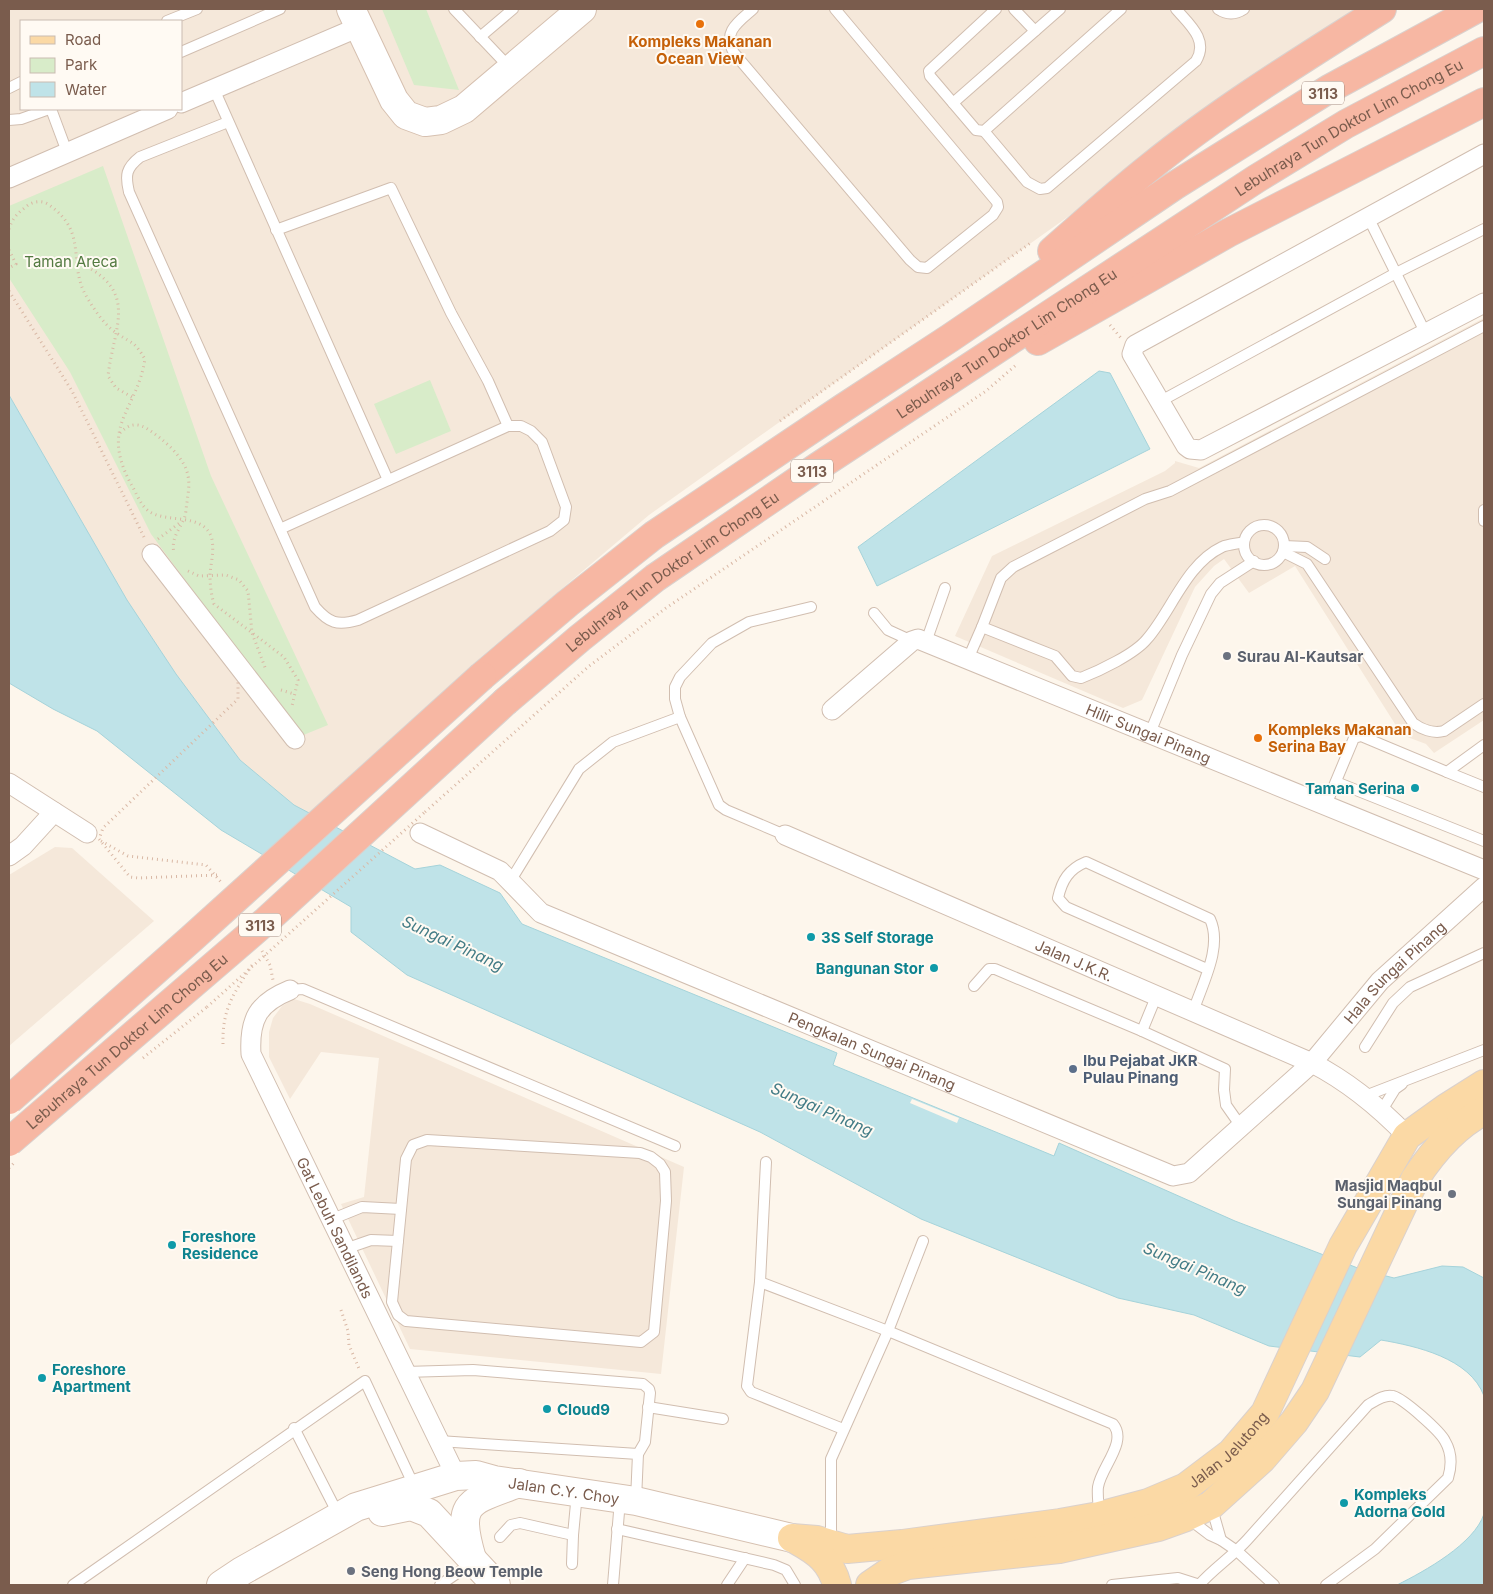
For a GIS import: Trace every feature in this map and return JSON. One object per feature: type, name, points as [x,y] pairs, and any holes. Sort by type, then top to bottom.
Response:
[{"type":"highway","points":[[950,338],[1150,167],[1266,82],[1382,9]]},
{"type":"highway","name":"Lebuhraya Tun Doktor Lim Chong Eu","points":[[9,1100],[191,939],[482,676],[568,603],[654,535],[1174,186],[1329,89],[1476,9]]},
{"type":"highway","name":"Lebuhraya Tun Doktor Lim Chong Eu","points":[[9,1142],[267,920],[506,701],[655,578],[1197,216],[1346,124],[1484,52]]},
{"type":"highway","points":[[971,367],[1046,338],[1228,233],[1484,102]]},
{"type":"main road","name":"Jalan Jelutong","points":[[792,1538],[817,1540],[847,1549],[878,1547],[1060,1523],[1099,1516],[1148,1503],[1186,1487],[1231,1453],[1265,1414],[1343,1246],[1407,1136],[1484,1084]]},
{"type":"main road","name":"Jalan Jelutong","points":[[880,1578],[908,1565],[1059,1549],[1158,1527],[1211,1505],[1262,1459],[1294,1422],[1315,1391],[1415,1179],[1428,1159],[1449,1138],[1484,1112]]},
{"type":"main road","points":[[792,1538],[822,1556],[834,1573],[837,1585]]},
{"type":"street","points":[[182,103],[214,89],[355,18],[394,100],[406,116],[424,122],[442,120],[464,110],[582,9]]},
{"type":"street","points":[[9,178],[166,110]]},
{"type":"street","points":[[1484,154],[1135,345],[1132,351],[1134,359],[1186,446],[1190,449],[1201,450],[1484,303]]},
{"type":"street","points":[[154,548],[296,739]]},
{"type":"street","points":[[832,710],[919,641]]},
{"type":"street","name":"Hilir Sungai Pinang","points":[[919,641],[968,659],[1484,870]]},
{"type":"street","points":[[9,783],[87,833]]},
{"type":"street","points":[[9,856],[23,846],[54,812]]},
{"type":"street","name":"Pengkalan Sungai Pinang","points":[[420,833],[500,871],[511,880],[541,913],[1173,1176],[1189,1173],[1312,1063]]},
{"type":"street","name":"Jalan J.K.R.","points":[[784,835],[1312,1063],[1338,1076],[1365,1096],[1382,1110],[1407,1136]]},
{"type":"street","name":"Hala Sungai Pinang","points":[[1312,1063],[1380,981],[1484,887]]},
{"type":"street","name":"Gat Lebuh Sandilands","points":[[283,992],[264,1006],[252,1026],[251,1054],[456,1476]]},
{"type":"street","name":"Jalan C.Y. Choy","points":[[221,1585],[250,1566],[356,1507],[456,1476],[476,1475],[519,1484],[628,1500],[792,1538]]},
{"type":"street","points":[[473,1562],[464,1530],[467,1512],[481,1497],[519,1484]]},
{"type":"street","name":"Jalan C.Y. Choy","points":[[339,1517],[361,1517],[411,1506],[429,1513],[496,1585]]},
{"type":"lane","points":[[170,20],[197,9]]},
{"type":"lane","points":[[182,52],[280,9]]},
{"type":"lane","points":[[454,9],[511,69]]},
{"type":"lane","points":[[480,37],[513,9]]},
{"type":"lane","points":[[753,9],[729,33],[729,40],[734,53],[910,260],[918,267],[927,268],[993,215],[998,207],[998,202],[835,9]]},
{"type":"lane","points":[[996,9],[931,68],[930,76],[976,130],[984,131],[1027,182],[1040,189],[1048,188],[1196,61],[1201,48],[1200,40],[1176,9]]},
{"type":"lane","points":[[1014,9],[1035,31]]},
{"type":"lane","points":[[953,103],[1060,9]]},
{"type":"lane","points":[[984,131],[1121,9]]},
{"type":"lane","points":[[1218,9],[1225,14],[1232,14],[1244,9]]},
{"type":"lane","points":[[214,89],[388,480]]},
{"type":"lane","points":[[9,120],[21,119],[47,110]]},
{"type":"lane","points":[[50,110],[67,152]]},
{"type":"lane","points":[[228,122],[140,157],[130,165],[126,179],[128,192],[315,607],[326,619],[337,623],[358,620],[550,530],[564,520],[566,507],[542,442],[531,431],[521,426],[508,426],[280,529]]},
{"type":"lane","points":[[276,230],[391,188],[451,313],[488,381],[508,426]]},
{"type":"lane","points":[[1368,217],[1426,334]]},
{"type":"lane","points":[[1159,402],[1396,273],[1484,229]]},
{"type":"lane","points":[[968,659],[1001,578],[1013,567],[1146,499],[1170,492],[1484,326]]},
{"type":"lane","points":[[1484,510],[1482,518],[1484,522]]},
{"type":"lane","points":[[1325,559],[1307,547],[1284,549],[1274,562],[1260,564],[1254,562],[1246,553],[1244,542],[1250,530],[1256,526],[1270,525],[1281,533],[1284,549],[1307,564],[1413,723],[1419,728],[1438,733],[1444,731],[1484,704]]},
{"type":"lane","points":[[982,627],[1055,656],[1072,676],[1081,678],[1140,647],[1194,571],[1222,547],[1244,542]]},
{"type":"lane","points":[[1150,734],[1182,655],[1211,594],[1220,584],[1254,562]]},
{"type":"lane","points":[[874,613],[888,630],[919,641],[945,588]]},
{"type":"lane","points":[[511,880],[579,769],[613,742],[680,718],[675,699],[675,687],[680,677],[712,643],[749,622],[811,607]]},
{"type":"lane","name":"Jalan J.K.R.","points":[[680,718],[720,805],[726,810],[784,835]]},
{"type":"lane","points":[[1326,805],[1354,738],[1361,736],[1484,787]]},
{"type":"lane","points":[[1447,772],[1484,745]]},
{"type":"lane","points":[[1336,782],[1484,842]]},
{"type":"lane","points":[[1193,1012],[1207,969],[1216,940],[1215,931],[1210,919],[1086,862],[1073,868],[1061,884],[1058,898],[1066,907],[1207,969]]},
{"type":"lane","points":[[1365,1047],[1393,1004],[1410,987],[1484,953]]},
{"type":"lane","points":[[974,986],[989,969],[995,969],[1142,1031],[1226,1069],[1224,1090],[1226,1105],[1240,1126]]},
{"type":"lane","points":[[283,992],[303,989],[675,1146]]},
{"type":"lane","points":[[1142,1031],[1156,997]]},
{"type":"lane","points":[[1365,1096],[1484,1050]]},
{"type":"lane","points":[[1382,1110],[1395,1089],[1406,1080]]},
{"type":"lane","points":[[419,1141],[640,1154],[651,1157],[660,1164],[664,1172],[666,1201],[654,1332],[641,1342],[406,1321],[398,1315],[392,1302],[401,1210],[408,1151],[419,1141]]},
{"type":"lane","points":[[766,1162],[760,1282],[747,1386],[748,1389],[844,1429]]},
{"type":"lane","points":[[330,1220],[362,1207],[401,1210]]},
{"type":"lane","points":[[345,1249],[371,1240],[398,1241]]},
{"type":"lane","points":[[831,1545],[829,1467],[888,1331],[923,1241]]},
{"type":"lane","points":[[760,1282],[888,1331],[1113,1424],[1117,1429],[1118,1440],[1098,1487],[1099,1516]]},
{"type":"lane","points":[[405,1372],[473,1370],[643,1384],[649,1389],[644,1442],[638,1454],[628,1500],[617,1529],[613,1585]]},
{"type":"lane","points":[[74,1585],[294,1428],[365,1381],[415,1488]]},
{"type":"lane","points":[[1112,1585],[1178,1578],[1200,1585],[1213,1569],[1237,1551],[1368,1405],[1380,1398],[1391,1396],[1404,1402],[1445,1439],[1451,1456],[1451,1468],[1448,1478],[1375,1549],[1326,1585]]},
{"type":"lane","points":[[648,1407],[723,1419]]},
{"type":"lane","points":[[294,1428],[339,1517]]},
{"type":"lane","points":[[439,1441],[638,1454]]},
{"type":"lane","points":[[572,1564],[572,1534],[577,1492]]},
{"type":"lane","points":[[1211,1505],[1221,1540]]},
{"type":"lane","points":[[1186,1517],[1210,1536],[1221,1540],[1237,1551],[1274,1585]]},
{"type":"lane","points":[[500,1537],[512,1525],[520,1523],[572,1534]]},
{"type":"lane","points":[[617,1529],[746,1558],[786,1570],[795,1585]]},
{"type":"lane","points":[[727,1585],[746,1558]]},
{"type":"lane","points":[[440,1585],[473,1562]]},
{"type":"path","points":[[9,229],[9,223],[17,213],[31,203],[45,202],[62,214],[73,233],[80,279],[87,297],[102,319],[117,334],[134,343],[146,359],[142,378],[123,416],[119,434],[117,446],[126,475],[148,511],[163,518],[194,521],[206,529],[211,537],[213,554],[210,574],[214,604],[284,657],[295,670],[298,680],[291,712]]},
{"type":"path","points":[[9,250],[16,264],[9,268]]},
{"type":"path","points":[[78,262],[92,269],[106,280],[118,298],[117,334],[110,357],[108,376],[116,388],[132,397]]},
{"type":"path","points":[[9,291],[72,391],[154,548],[184,520]]},
{"type":"path","points":[[1100,307],[1111,327],[1132,351]]},
{"type":"path","points":[[207,1007],[588,667],[658,614],[978,397],[1019,362]]},
{"type":"path","points":[[119,434],[126,426],[134,424],[144,427],[158,436],[180,459],[188,474],[189,488],[184,520],[176,530],[173,549],[176,556]]},
{"type":"path","points":[[182,567],[200,576],[210,574],[226,575],[239,580],[248,591],[252,633],[268,674]]},
{"type":"path","points":[[87,833],[128,856],[206,865],[217,875],[130,877],[99,839],[103,828],[238,700],[238,682]]},
{"type":"path","points":[[277,687],[282,691],[294,694]]},
{"type":"path","points":[[261,951],[283,992]]},
{"type":"path","points":[[341,1310],[348,1330],[349,1345],[365,1381]]},
{"type":"shaded area","points":[[9,9],[1382,9],[1090,201],[649,515],[481,657],[309,813],[294,805],[240,760],[176,674],[127,600],[9,395]]},
{"type":"shaded area","points":[[1484,318],[1484,720],[1434,753],[1426,744],[1402,735],[1295,566],[1249,593],[1224,559],[1214,566],[1195,587],[1142,700],[1123,708],[955,636],[992,556],[1165,471],[1175,461],[1199,468]]},
{"type":"shaded area","points":[[55,847],[72,848],[154,921],[9,1046],[9,875]]},
{"type":"shaded area","points":[[294,999],[310,1004],[684,1167],[661,1374],[410,1349],[341,1204],[364,1197],[379,1058],[321,1052],[290,1099],[269,1057],[269,1032],[273,1018],[282,1006]]},
{"type":"green space","points":[[382,9],[426,9],[459,90],[414,85]]},
{"type":"green space","name":"Taman Areca","points":[[103,166],[211,476],[328,725],[301,736],[151,534],[70,372],[9,278],[9,206]]},
{"type":"green space","points":[[430,380],[451,431],[396,454],[374,404]]},
{"type":"water","points":[[1099,371],[1110,373],[1150,449],[877,586],[858,547]]},
{"type":"water","name":"Sungai Pinang","points":[[9,395],[127,600],[176,674],[240,760],[294,805],[415,869],[440,865],[500,893],[522,924],[837,1053],[833,1065],[1054,1156],[1059,1143],[1235,1221],[1363,1270],[1394,1278],[1442,1266],[1463,1267],[1484,1278],[1484,1396],[1477,1383],[1467,1372],[1454,1363],[1425,1350],[1381,1340],[1360,1357],[1269,1346],[1194,1315],[1118,1298],[921,1219],[760,1132],[407,975],[351,932],[351,907],[221,830],[97,731],[53,709],[9,683]]},
{"type":"water","points":[[1484,1514],[1484,1585],[1397,1585],[1447,1556],[1470,1536],[1479,1525]]},
{"type":"pier","points":[[912,1099],[959,1118],[957,1123],[910,1103]]},
{"type":"place","name":"Kompleks Makanan Ocean View","points":[[700,24]]},
{"type":"place","name":"Surau Al-Kautsar","points":[[1227,656]]},
{"type":"place","name":"Kompleks Makanan Serina Bay","points":[[1258,738]]},
{"type":"place","name":"Taman Serina","points":[[1415,788]]},
{"type":"place","name":"3S Self Storage","points":[[811,937]]},
{"type":"place","name":"Bangunan Stor","points":[[934,968]]},
{"type":"place","name":"Ibu Pejabat JKR Pulau Pinang","points":[[1073,1069]]},
{"type":"place","name":"Masjid Maqbul Sungai Pinang","points":[[1452,1194]]},
{"type":"place","name":"Foreshore Residence","points":[[172,1245]]},
{"type":"place","name":"Foreshore Apartment","points":[[42,1378]]},
{"type":"place","name":"Cloud9","points":[[547,1409]]},
{"type":"place","name":"Kompleks Adorna Gold","points":[[1344,1503]]},
{"type":"place","name":"Seng Hong Beow Temple","points":[[351,1571]]}]
